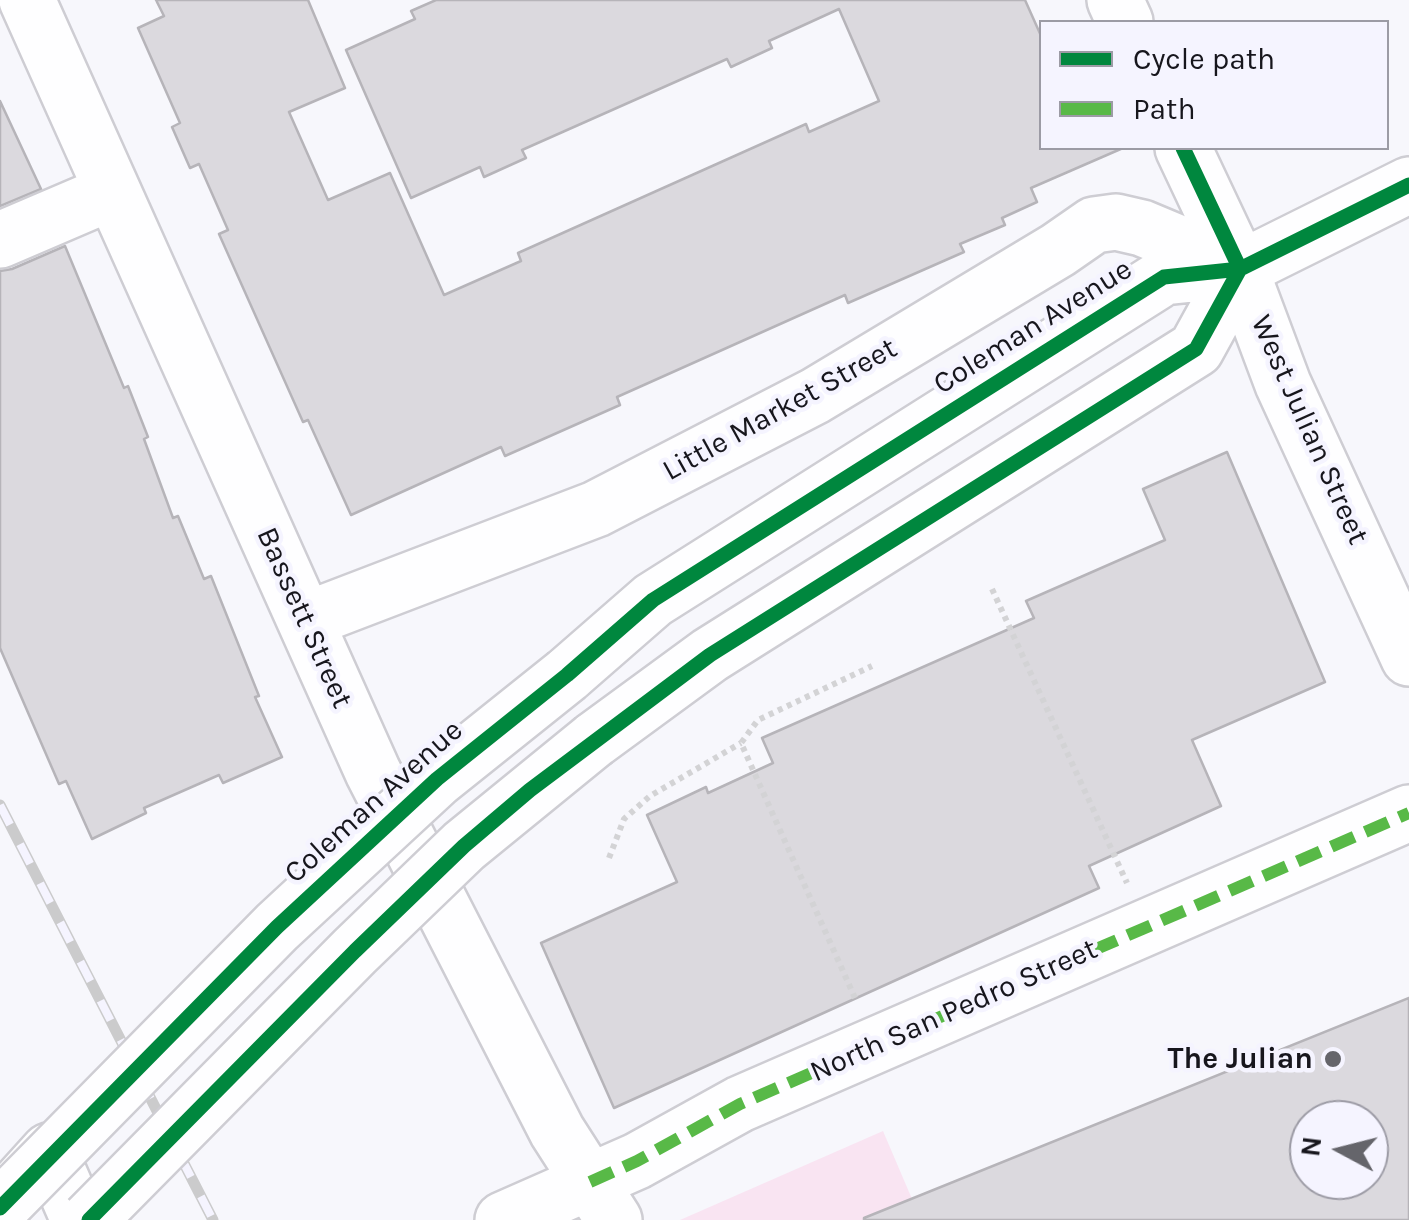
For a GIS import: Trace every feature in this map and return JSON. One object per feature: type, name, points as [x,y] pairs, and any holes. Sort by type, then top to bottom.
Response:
[{"type":"street","name":"Bassett Street","points":[[28,0],[373,772],[557,1131],[602,1201]]},
{"type":"street","name":"West Julian Street","points":[[1184,150],[1240,269],[1283,384],[1409,658]]},
{"type":"street","points":[[90,1220],[464,846],[594,740],[710,654],[1196,349],[1240,269],[1409,185]]},
{"type":"street","points":[[0,240],[112,192]]},
{"type":"street","name":"Little Market Street","points":[[306,620],[596,510],[814,396],[1058,250],[1094,224],[1116,222],[1142,228],[1240,269]]},
{"type":"street","name":"Coleman Avenue","points":[[0,1206],[276,928],[437,779],[653,600],[1164,277],[1240,269]]},
{"type":"street","name":"North San Pedro Street","points":[[503,1220],[602,1201],[637,1161],[740,1104],[1409,814]]},
{"type":"street","points":[[0,1206],[49,1151],[80,1220]]},
{"type":"path","points":[[992,589],[1148,927]]},
{"type":"path","points":[[609,858],[624,819],[650,796],[741,743],[758,720],[872,666]]},
{"type":"path","points":[[741,743],[876,1045]]},
{"type":"shaded area","points":[[883,1131],[912,1199],[863,1220],[680,1220]]},
{"type":"building","points":[[156,0],[308,0],[345,88],[289,112],[328,200],[390,173],[444,295],[521,261],[518,253],[806,124],[809,132],[879,101],[839,9],[769,41],[772,48],[731,67],[727,59],[522,150],[526,158],[484,177],[480,167],[411,198],[346,50],[415,19],[411,11],[436,0],[1025,0],[1039,31],[1039,150],[1118,150],[1031,188],[1037,202],[1002,218],[1005,225],[960,244],[964,252],[848,303],[845,295],[617,397],[620,405],[505,456],[501,447],[351,515],[308,420],[303,422],[219,234],[228,230],[199,164],[190,168],[172,127],[180,123],[138,28],[164,16]]},
{"type":"building","points":[[0,101],[41,189],[0,206]]},
{"type":"building","points":[[65,246],[124,388],[128,386],[173,518],[178,516],[204,579],[211,576],[259,696],[255,697],[282,757],[223,783],[219,775],[144,808],[146,813],[92,839],[66,781],[59,784],[0,648],[0,271]]},
{"type":"building","points":[[1227,452],[1325,682],[1192,740],[1221,806],[1089,866],[1099,888],[614,1108],[541,943],[677,882],[647,815],[706,787],[708,793],[773,763],[762,738],[1034,618],[1026,601],[1165,540],[1143,489]]},
{"type":"building","name":"The Julian","points":[[1409,998],[1409,1220],[864,1218]]},
{"type":"railway","points":[[0,805],[213,1220]]},
{"type":"marked path","points":[[590,1182],[637,1161],[740,1104],[1409,813]]},
{"type":"cycle path","points":[[1184,150],[1240,269]]},
{"type":"cycle path","points":[[0,1208],[277,927],[437,779],[653,600],[1164,277],[1240,269],[1409,185]]},
{"type":"cycle path","points":[[89,1220],[355,951],[464,846],[530,790],[710,655],[1196,349],[1240,269]]},
{"type":"place","name":"The Julian","points":[[1333,1059]]}]
